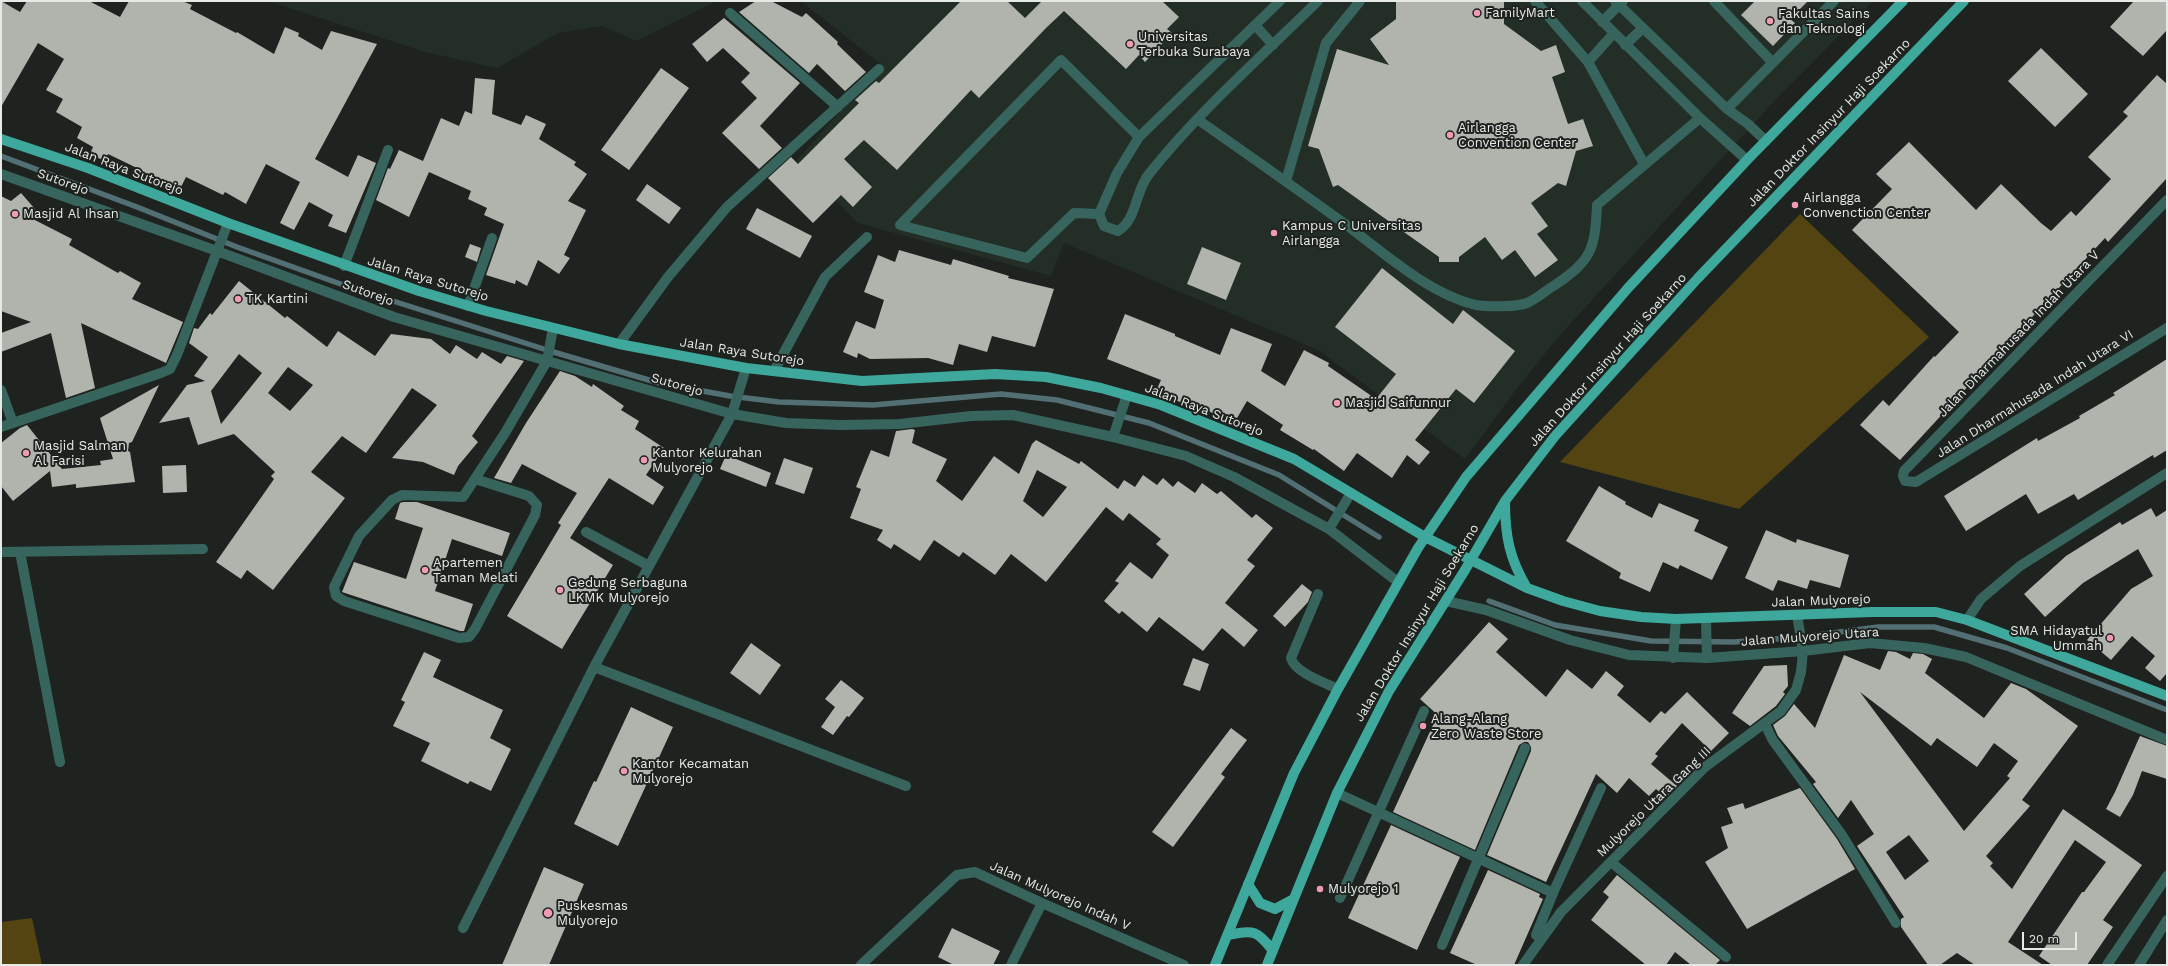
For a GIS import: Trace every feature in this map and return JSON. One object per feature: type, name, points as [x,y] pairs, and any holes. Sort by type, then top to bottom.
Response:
[{"type":"main road","points":[[1215,965],[1229,936],[1248,884],[1294,773],[1338,689],[1404,571],[1466,477],[1628,288],[1747,160],[1903,1]]},
{"type":"main road","name":"Jalan Doktor Insinyur Haji Soekarno","points":[[1267,965],[1292,900],[1337,793],[1389,691],[1466,570],[1505,501],[1555,436],[1698,278],[1964,1]]},
{"type":"main road","name":"Jalan Raya Sutorejo","points":[[1,139],[88,168],[227,226],[468,306],[553,331],[746,368],[862,381],[995,374],[1046,377],[1125,400],[1161,405],[1294,459],[1349,497],[1471,561]]},
{"type":"main road","points":[[1505,501],[1505,527],[1508,545],[1518,572],[1527,588]]},
{"type":"main road","name":"Jalan Mulyorejo","points":[[1471,561],[1527,588],[1563,601],[1600,611],[1676,624],[1797,618],[1872,612],[1936,612],[1967,620],[2167,696]]},
{"type":"main road","points":[[1248,884],[1260,903],[1275,909],[1292,900]]},
{"type":"main road","points":[[1229,936],[1248,931],[1263,938],[1273,951]]},
{"type":"street","points":[[1280,1],[1139,137],[1117,173],[1099,214],[1104,226],[1118,231],[1127,226],[1135,200],[1147,175],[1198,119],[1318,1]]},
{"type":"street","points":[[1286,181],[1326,43],[1360,1]]},
{"type":"street","points":[[1535,1],[1588,62],[1644,164]]},
{"type":"street","points":[[1582,1],[1700,118],[1747,160]]},
{"type":"street","points":[[1714,1],[1773,63]]},
{"type":"street","points":[[1727,109],[1834,1]]},
{"type":"street","points":[[1602,22],[1619,2],[1643,28],[1727,109],[1748,124],[1766,141]]},
{"type":"street","points":[[730,13],[838,107]]},
{"type":"street","points":[[1255,25],[1273,45]]},
{"type":"street","points":[[1626,45],[1643,28]]},
{"type":"street","points":[[1588,62],[1614,34]]},
{"type":"street","points":[[1099,214],[1074,213],[1027,258],[900,225],[1061,60],[1139,137]]},
{"type":"street","points":[[619,344],[668,277],[727,207],[879,69]]},
{"type":"street","points":[[1198,119],[1286,181],[1418,278],[1445,294],[1476,305],[1500,306],[1527,303],[1576,271],[1588,257],[1596,238],[1597,205],[1700,118]]},
{"type":"street","points":[[344,266],[388,150]]},
{"type":"street","name":"Sutorejo","points":[[1,174],[218,249],[394,317],[548,358],[734,411],[786,423],[840,425],[900,424],[972,416],[1013,415],[1113,437],[1186,456],[1331,526],[1398,582]]},
{"type":"street","name":"Jalan Dharmahusada Indah Utara V","points":[[1916,482],[1905,480],[1903,476],[1904,471],[2167,200]]},
{"type":"street","points":[[1,427],[170,369],[177,355],[227,226]]},
{"type":"street","points":[[774,371],[825,277],[867,237]]},
{"type":"street","points":[[468,306],[492,238]]},
{"type":"street","name":"Jalan Dharmahusada Indah Utara VI","points":[[1916,482],[2167,328]]},
{"type":"street","points":[[475,479],[529,496],[537,505],[535,515],[475,629],[469,637],[459,638],[344,600],[336,596],[334,587],[360,536],[392,500],[402,495],[463,496],[505,434],[548,358],[553,331]]},
{"type":"street","points":[[463,928],[594,666],[734,411],[746,368]]},
{"type":"street","points":[[1,390],[13,423]]},
{"type":"street","points":[[1113,437],[1125,400]]},
{"type":"street","points":[[1967,620],[1981,599],[2020,566],[2167,473]]},
{"type":"street","points":[[1331,526],[1349,497]]},
{"type":"street","points":[[586,532],[649,566]]},
{"type":"street","points":[[1,552],[203,549]]},
{"type":"street","points":[[20,552],[60,762]]},
{"type":"street","points":[[1318,594],[1291,658],[1292,663],[1299,670],[1338,689]]},
{"type":"street","name":"Jalan Mulyorejo Utara","points":[[1446,601],[1486,610],[1570,640],[1629,655],[1673,658],[1707,653],[1803,651],[1870,643],[1924,648],[1966,657],[2167,740]]},
{"type":"street","name":"Mulyorejo Utara Gang III","points":[[1523,965],[1561,912],[1705,767],[1781,711],[1796,690],[1801,672],[1803,651],[1797,618]]},
{"type":"street","points":[[1706,623],[1707,653]]},
{"type":"street","points":[[1673,658],[1676,624]]},
{"type":"street","points":[[594,666],[906,786]]},
{"type":"street","points":[[1340,898],[1424,711]]},
{"type":"street","points":[[1765,724],[1772,739],[1842,835],[1896,923]]},
{"type":"street","points":[[1442,945],[1525,748]]},
{"type":"street","points":[[1536,935],[1553,893],[1601,788]]},
{"type":"street","points":[[1337,793],[1553,893]]},
{"type":"street","points":[[1612,862],[1726,957]]},
{"type":"street","name":"Jalan Mulyorejo Indah V","points":[[861,965],[957,875],[975,872],[1184,965]]},
{"type":"street","points":[[2107,965],[2167,876]]},
{"type":"street","points":[[1011,965],[1042,903]]},
{"type":"street","points":[[2139,965],[2167,920]]},
{"type":"shaded area","points":[[268,1],[717,1],[637,41],[602,26],[558,33],[497,68],[425,52]]},
{"type":"shaded area","name":"Kampus C Universitas Airlangga","points":[[801,1],[1873,1],[1767,109],[1561,334],[1518,387],[1465,459],[1318,350],[1064,243],[1051,276],[858,223],[796,161],[882,65]]},
{"type":"shaded area","points":[[1800,214],[1929,337],[1739,509],[1560,462]]},
{"type":"shaded area","points":[[32,918],[42,965],[1,965],[1,922]]},
{"type":"building","points":[[1,1],[20,12],[27,1],[89,1],[120,17],[129,1],[182,1],[192,5],[190,9],[236,33],[237,32],[274,54],[285,27],[299,33],[298,36],[322,50],[331,31],[377,44],[315,159],[348,177],[358,155],[376,163],[346,233],[328,226],[333,215],[309,202],[294,230],[280,223],[300,182],[266,164],[246,204],[225,192],[223,195],[186,177],[178,193],[139,174],[141,170],[108,154],[105,161],[90,154],[93,147],[77,138],[82,127],[56,112],[63,99],[46,90],[64,59],[38,43],[1,107]]},
{"type":"building","points":[[756,1],[771,1],[802,17],[806,13],[838,42],[837,44],[866,72],[845,91],[817,64],[809,73],[739,12]]},
{"type":"building","points":[[961,1],[1007,1],[1025,18],[1042,1],[1162,1],[1179,17],[1167,29],[1172,33],[1145,62],[1139,55],[1126,69],[1064,11],[979,98],[971,90],[897,170],[864,140],[844,159],[872,187],[853,207],[841,195],[813,223],[768,178],[791,157],[798,164],[859,103],[855,100],[876,81],[879,83]]},
{"type":"building","name":"Airlangga Convention Center","points":[[1396,1],[1504,1],[1504,24],[1541,51],[1556,45],[1565,72],[1552,77],[1568,124],[1583,119],[1593,146],[1576,151],[1566,186],[1558,183],[1531,203],[1548,226],[1537,234],[1558,260],[1535,277],[1515,250],[1502,260],[1485,237],[1459,257],[1459,262],[1439,262],[1439,257],[1338,185],[1333,187],[1319,149],[1308,146],[1337,49],[1389,65],[1370,39],[1396,19]]},
{"type":"building","name":"Fakultas Sains dan Teknologi","points":[[1755,1],[1808,1],[1790,19],[1795,23],[1773,46],[1741,15]]},
{"type":"building","points":[[2134,1],[2167,1],[2167,30],[2143,56],[2110,27]]},
{"type":"building","points":[[724,18],[800,83],[760,126],[782,148],[759,169],[722,133],[757,98],[741,82],[750,73],[723,48],[707,62],[692,44]]},
{"type":"building","points":[[2041,48],[2088,94],[2055,127],[2008,81]]},
{"type":"building","points":[[661,68],[689,88],[629,170],[601,150]]},
{"type":"building","points":[[2157,75],[2167,84],[2167,178],[2108,242],[2105,238],[1900,460],[1860,425],[1883,400],[1889,406],[1934,356],[1935,357],[1959,332],[1852,230],[1892,189],[1876,174],[1909,142],[1976,210],[2001,184],[2051,231],[2071,211],[2076,216],[2111,179],[2088,157],[2128,116],[2123,112]]},
{"type":"building","points":[[475,78],[495,80],[492,114],[521,125],[526,115],[546,124],[539,139],[576,162],[574,165],[587,174],[568,201],[586,210],[564,255],[570,258],[559,274],[538,260],[527,286],[516,280],[515,284],[486,275],[504,224],[484,215],[487,208],[468,199],[471,191],[429,172],[409,217],[376,200],[388,168],[390,169],[399,150],[423,161],[441,118],[459,126],[465,111],[472,114]]},
{"type":"building","points":[[647,184],[681,208],[669,224],[636,200]]},
{"type":"building","points":[[21,193],[35,209],[27,216],[72,239],[69,245],[118,273],[120,271],[141,283],[132,299],[183,322],[166,363],[81,323],[95,388],[66,398],[51,333],[1,352],[1,333],[31,322],[1,311],[1,196],[11,201]]},
{"type":"building","points":[[757,208],[812,236],[800,258],[746,229]]},
{"type":"building","points":[[470,244],[481,248],[477,262],[465,257]]},
{"type":"building","points":[[1202,247],[1241,263],[1226,300],[1187,284]]},
{"type":"building","points":[[899,250],[951,265],[953,259],[1009,276],[1008,278],[1054,289],[1035,347],[992,336],[987,352],[959,344],[953,365],[928,358],[870,359],[858,353],[857,358],[843,352],[856,321],[875,329],[884,300],[864,292],[878,255],[895,262]]},
{"type":"building","points":[[1382,268],[1453,324],[1463,310],[1515,351],[1474,403],[1456,389],[1415,440],[1430,452],[1419,465],[1407,455],[1392,478],[1357,453],[1344,471],[1314,449],[1313,450],[1280,430],[1283,425],[1247,401],[1233,425],[1195,403],[1193,408],[1156,391],[1161,380],[1107,359],[1125,314],[1175,334],[1175,336],[1220,355],[1231,328],[1272,344],[1261,371],[1285,386],[1304,350],[1329,363],[1328,366],[1376,399],[1396,374],[1335,327]]},
{"type":"building","points":[[239,281],[285,318],[287,316],[327,347],[338,331],[375,356],[391,334],[431,339],[450,354],[456,345],[477,359],[482,352],[501,364],[507,356],[524,361],[472,436],[478,442],[458,466],[454,475],[423,462],[392,458],[437,405],[412,388],[366,453],[342,436],[311,472],[345,498],[273,590],[247,570],[241,579],[216,562],[274,479],[271,476],[275,472],[234,434],[198,445],[189,417],[159,423],[187,385],[205,381],[194,376],[208,357],[189,343],[194,328],[198,329],[210,313],[212,315]],"holes":[[[239,354],[262,373],[221,424],[211,391]],[[288,367],[313,385],[290,411],[268,393]]]},
{"type":"building","points":[[2167,359],[2167,450],[2154,458],[2153,455],[2078,500],[2074,494],[2038,514],[2026,494],[1966,531],[1944,496],[2037,438],[2038,441],[2080,418],[2079,416],[2115,395],[2113,393]]},
{"type":"building","points":[[560,371],[575,376],[592,387],[593,384],[624,406],[621,410],[639,421],[635,429],[664,448],[646,475],[664,487],[653,505],[609,478],[570,538],[613,565],[562,649],[507,616],[561,525],[558,523],[577,493],[522,464],[511,483],[494,478],[526,423]]},
{"type":"building","points":[[159,385],[132,442],[129,443],[128,451],[130,452],[135,482],[76,488],[76,484],[52,487],[50,471],[13,501],[1,486],[1,443],[20,428],[27,425],[62,469],[101,465],[100,461],[113,459],[100,418]]},
{"type":"building","points":[[915,430],[912,443],[947,459],[936,481],[962,501],[994,456],[1019,474],[1032,444],[1036,440],[1079,464],[1081,461],[1118,489],[1124,480],[1135,487],[1143,475],[1157,485],[1163,478],[1173,487],[1178,481],[1195,493],[1202,483],[1217,494],[1221,491],[1252,518],[1256,514],[1273,528],[1247,560],[1255,566],[1225,603],[1258,630],[1244,647],[1222,628],[1203,651],[1159,617],[1147,632],[1122,611],[1119,614],[1104,601],[1119,583],[1115,581],[1130,562],[1152,579],[1169,555],[1156,544],[1161,539],[1129,513],[1123,521],[1106,507],[1046,582],[1011,554],[995,575],[963,552],[959,557],[934,540],[920,561],[894,544],[891,549],[877,540],[883,530],[850,518],[861,489],[856,487],[871,450],[889,457],[896,431]],"holes":[[[1037,470],[1067,487],[1043,517],[1023,501]]]},
{"type":"building","points":[[726,455],[771,473],[766,487],[720,469]]},
{"type":"building","points":[[784,458],[813,468],[804,494],[775,484]]},
{"type":"building","points":[[186,465],[187,492],[163,493],[162,466]]},
{"type":"building","points":[[1599,486],[1626,502],[1625,504],[1652,518],[1659,503],[1699,520],[1694,531],[1728,547],[1712,580],[1680,565],[1678,569],[1663,562],[1650,592],[1619,578],[1621,573],[1566,541]]},
{"type":"building","name":"Apartemen Taman Melati","points":[[417,502],[510,533],[502,556],[452,539],[435,591],[473,604],[464,631],[460,631],[342,592],[354,562],[406,579],[423,528],[395,519],[400,503]]},
{"type":"building","points":[[2151,508],[2156,517],[2167,510],[2167,673],[2160,681],[2145,668],[2155,656],[2132,636],[2111,660],[2087,640],[2131,589],[2153,576],[2138,549],[2083,583],[2045,617],[2024,594],[2066,556],[2120,522],[2122,525]]},
{"type":"building","points":[[1766,530],[1796,543],[1797,539],[1849,555],[1840,588],[1810,580],[1807,589],[1778,580],[1773,591],[1745,578]]},
{"type":"building","points":[[1302,584],[1312,592],[1308,602],[1285,627],[1273,616]]},
{"type":"building","points":[[1489,622],[1508,639],[1496,652],[1546,697],[1567,669],[1592,689],[1606,671],[1624,686],[1617,695],[1650,723],[1661,711],[1665,714],[1687,692],[1729,733],[1711,751],[1682,723],[1655,754],[1658,756],[1651,764],[1677,786],[1666,797],[1656,789],[1649,796],[1629,778],[1617,793],[1596,774],[1546,882],[1487,855],[1531,751],[1531,747],[1528,742],[1524,742],[1519,745],[1475,850],[1393,812],[1433,725],[1440,717],[1420,699]]},
{"type":"building","points":[[751,643],[781,665],[760,695],[730,673]]},
{"type":"building","points":[[1888,651],[1896,652],[1910,659],[1913,653],[1923,654],[1932,659],[1925,673],[1984,718],[2011,683],[2026,689],[2078,726],[2022,800],[2030,806],[1986,856],[1993,863],[1990,866],[2012,889],[2063,809],[2142,865],[2103,920],[2113,927],[2087,965],[2052,965],[2039,956],[2082,892],[2084,892],[2106,862],[2075,840],[2008,942],[2043,965],[1975,965],[1957,953],[1940,965],[1928,965],[1901,927],[1901,919],[1904,917],[1857,846],[1874,834],[1851,800],[1838,818],[1813,784],[1816,782],[1778,736],[1773,725],[1785,716],[1794,704],[1815,728],[1844,655],[1880,670]],"holes":[[[1860,692],[1931,746],[1937,738],[1977,767],[1994,743],[2018,761],[2007,776],[2010,778],[1964,831]],[[1909,835],[1929,861],[1905,880],[1886,852]]]},
{"type":"building","points":[[424,652],[441,660],[433,677],[503,710],[490,738],[511,749],[491,791],[470,781],[468,784],[421,761],[430,743],[393,726],[405,702],[401,700]]},
{"type":"building","points":[[1193,658],[1209,664],[1200,691],[1183,685]]},
{"type":"building","points":[[1787,665],[1788,686],[1783,692],[1785,694],[1776,706],[1750,726],[1732,713],[1764,666]]},
{"type":"building","points":[[841,680],[864,698],[849,717],[847,716],[833,735],[821,727],[835,707],[825,699]]},
{"type":"building","points":[[631,707],[673,727],[618,846],[574,824],[594,781],[596,782]]},
{"type":"building","points":[[1231,728],[1247,740],[1221,774],[1225,777],[1173,847],[1152,832]]},
{"type":"building","points":[[2140,736],[2167,746],[2167,779],[2142,771],[2133,795],[2120,817],[2106,809]]},
{"type":"building","points":[[1800,788],[1837,839],[1855,869],[1747,929],[1705,862],[1728,848],[1721,827],[1733,823],[1727,808],[1743,803],[1745,809]]},
{"type":"building","points":[[1391,825],[1460,857],[1417,950],[1348,918]]},
{"type":"building","name":"Puskesmas Mulyorejo","points":[[544,867],[584,884],[549,965],[502,965]]},
{"type":"building","points":[[1488,870],[1540,894],[1539,897],[1543,899],[1514,965],[1477,965],[1450,953]]},
{"type":"building","points":[[1617,875],[1720,960],[1715,965],[1691,965],[1675,952],[1666,965],[1646,965],[1591,920],[1609,897],[1603,892]]},
{"type":"building","points":[[952,928],[1000,951],[993,965],[954,965],[938,957]]},
{"type":"waterway","points":[[1,156],[137,207],[237,247],[349,287],[550,351],[659,383],[730,396],[779,402],[873,405],[1001,394],[1057,400],[1149,423],[1279,475],[1379,537]]},
{"type":"waterway","points":[[1489,601],[1555,625],[1651,641],[1734,642],[1802,637],[1878,627],[1934,627],[2007,648],[2167,710]]},
{"type":"place","name":"FamilyMart","points":[[1477,13]]},
{"type":"place","name":"Fakultas Sains dan Teknologi","points":[[1770,21]]},
{"type":"place","name":"Universitas Terbuka Surabaya","points":[[1130,44]]},
{"type":"place","name":"Airlangga Convention Center","points":[[1450,135]]},
{"type":"place","name":"Airlangga Convenction Center","points":[[1795,205]]},
{"type":"place","name":"Masjid Al Ihsan","points":[[15,214]]},
{"type":"place","name":"Kampus C Universitas Airlangga","points":[[1274,233]]},
{"type":"place","name":"TK Kartini","points":[[238,299]]},
{"type":"place","name":"Masjid Saifunnur","points":[[1337,403]]},
{"type":"place","name":"Masjid Salman Al Farisi","points":[[26,453]]},
{"type":"place","name":"Kantor Kelurahan Mulyorejo","points":[[644,460]]},
{"type":"place","name":"Apartemen Taman Melati","points":[[425,570]]},
{"type":"place","name":"Gedung Serbaguna LKMK Mulyorejo","points":[[560,590]]},
{"type":"place","name":"SMA Hidayatul Ummah","points":[[2110,638]]},
{"type":"place","name":"Alang-Alang Zero Waste Store","points":[[1423,726]]},
{"type":"place","name":"Kantor Kecamatan Mulyorejo","points":[[624,771]]},
{"type":"place","name":"Mulyorejo 1","points":[[1320,889]]},
{"type":"place","name":"Puskesmas Mulyorejo","points":[[548,913]]}]
